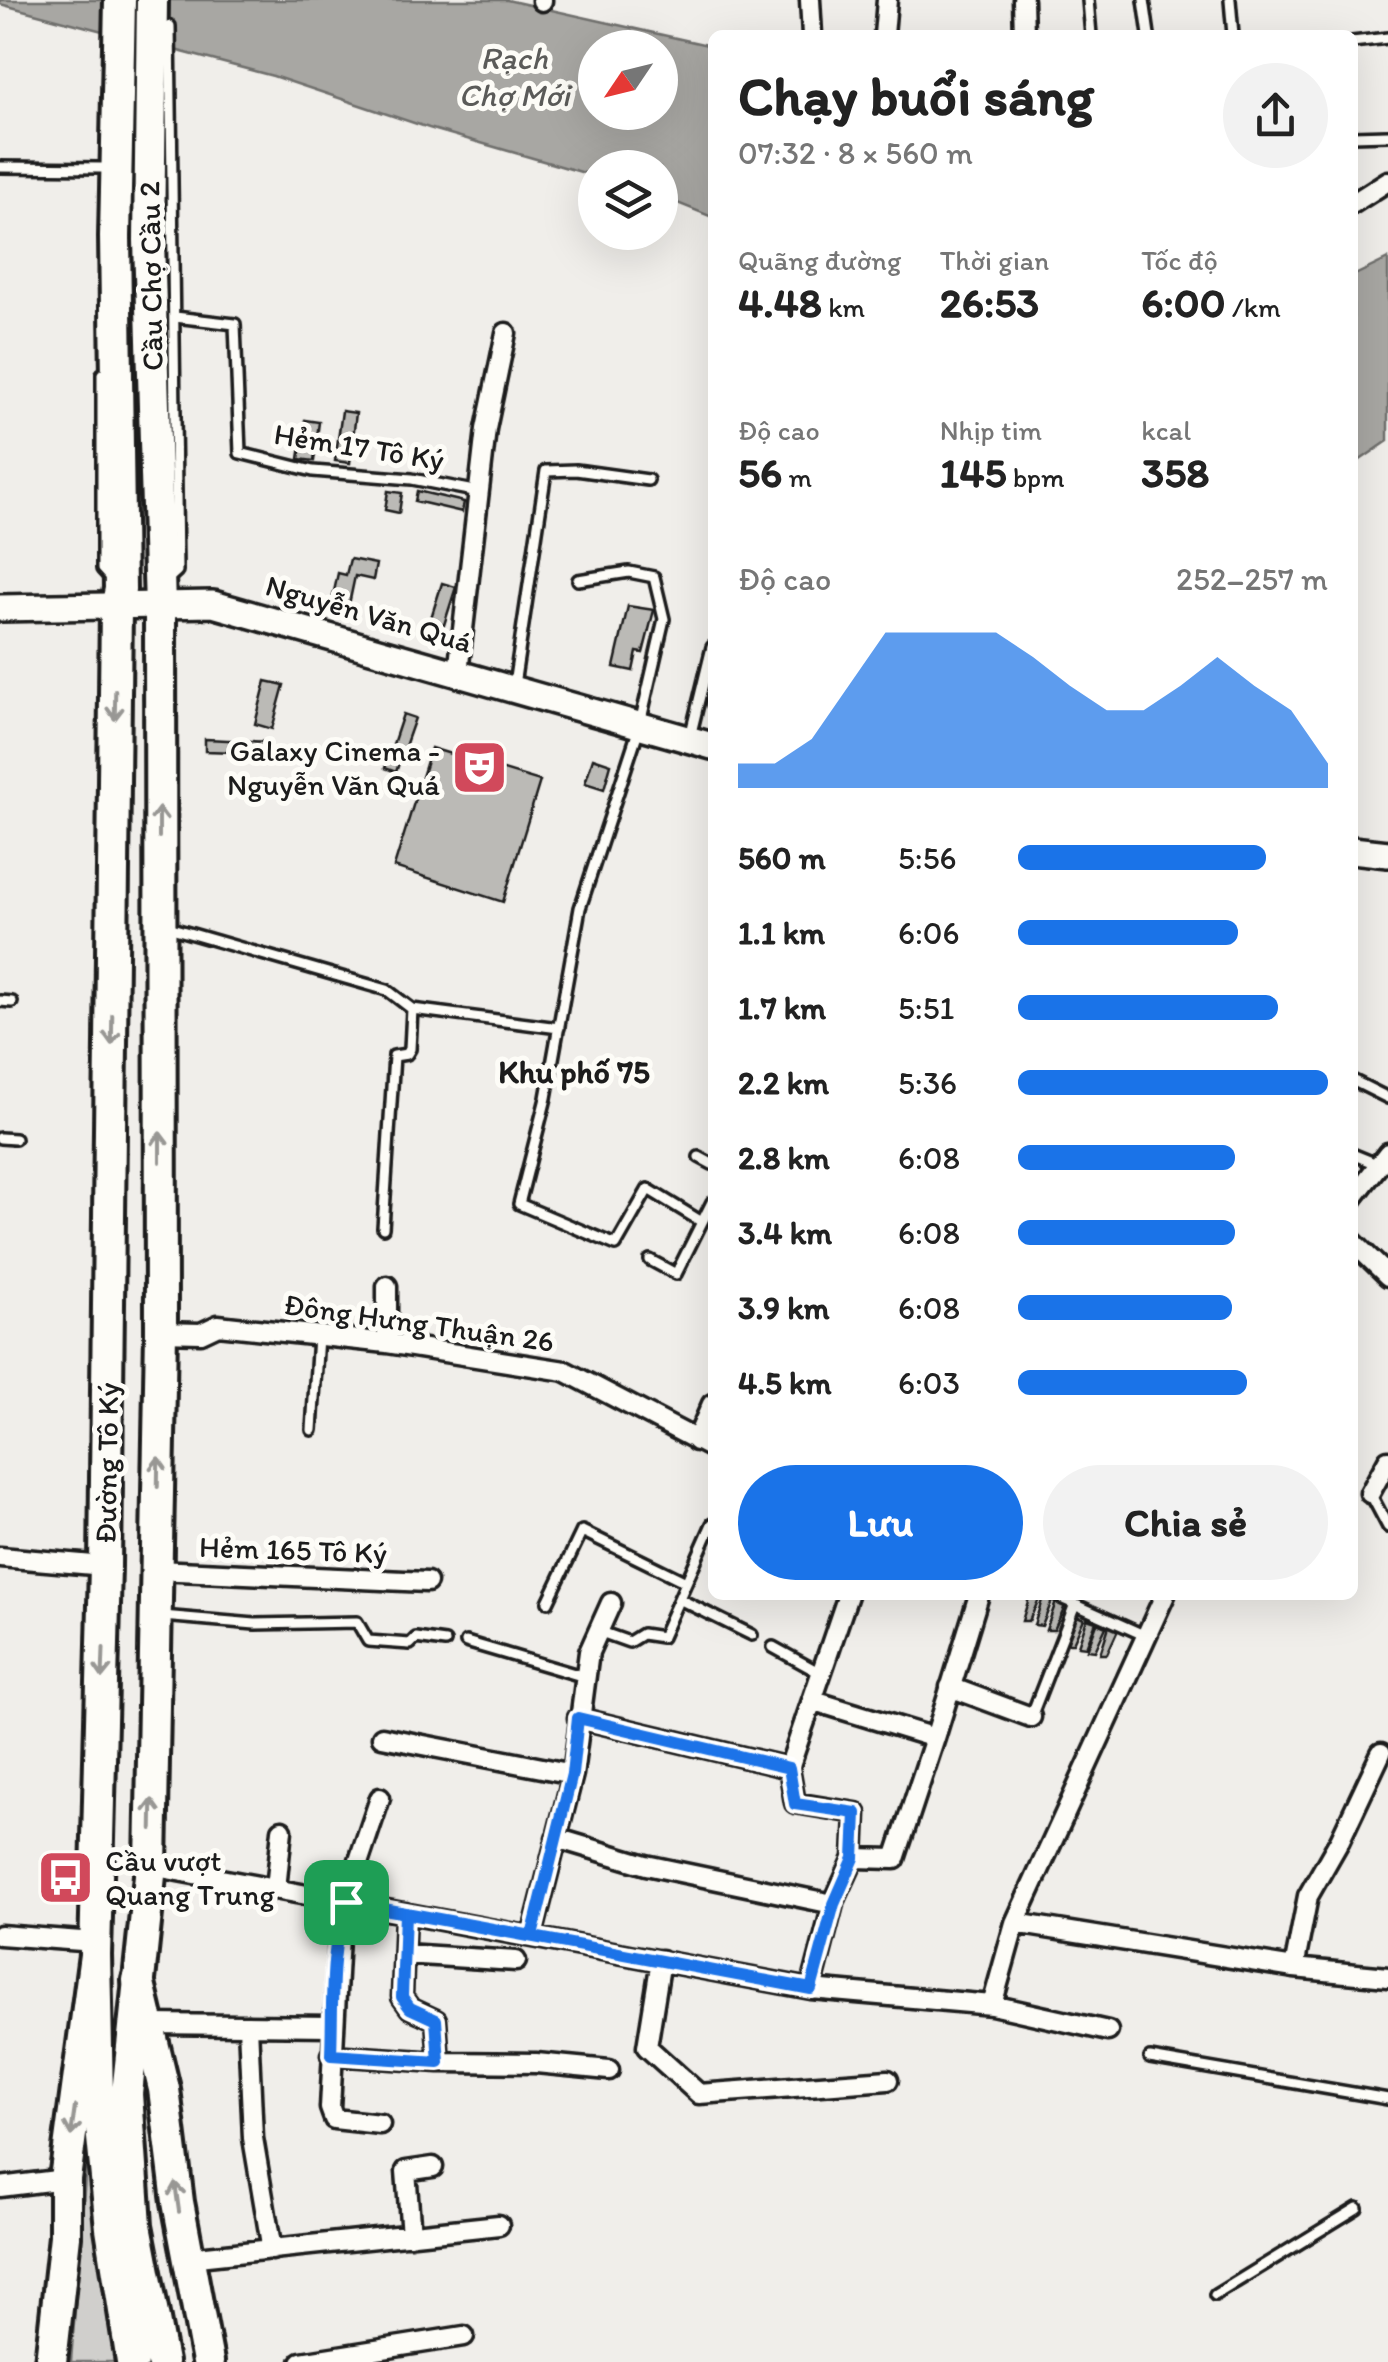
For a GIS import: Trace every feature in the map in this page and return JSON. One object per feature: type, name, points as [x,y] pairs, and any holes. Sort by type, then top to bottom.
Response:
[{"type":"main road","name":"Đường Tô Ký","points":[[120,0],[115,237],[120,544],[106,1566],[95,1948],[98,2097],[110,2228],[138,2315]]},
{"type":"main road","name":"Cầu Chợ Cầu 2","points":[[152,0],[149,240],[160,597]]},
{"type":"main road","name":"Đường Tô Ký","points":[[138,2315],[127,2094],[152,1866],[161,1332],[160,597]]},
{"type":"main road","name":"Nguyễn Văn Quá","points":[[0,608],[160,597],[213,604],[701,743]]},
{"type":"main road","points":[[1358,851],[1388,854]]},
{"type":"main road","points":[[106,1566],[156,1570]]},
{"type":"main road","points":[[51,2362],[65,2236],[65,2179],[95,1948]]},
{"type":"main road","points":[[138,1980],[164,2089],[188,2258],[208,2362]]},
{"type":"main road","points":[[132,2362],[138,2315]]},
{"type":"main road","points":[[138,2315],[162,2362]]},
{"type":"street","points":[[810,0],[812,30]]},
{"type":"street","points":[[884,30],[887,0]]},
{"type":"street","points":[[1023,0],[1024,30]]},
{"type":"street","points":[[1358,200],[1388,181]]},
{"type":"street","points":[[458,673],[486,428],[506,333]]},
{"type":"street","points":[[1358,1191],[1384,1159]]},
{"type":"street","points":[[1358,1246],[1388,1276]]},
{"type":"street","points":[[387,1343],[388,1286]]},
{"type":"street","name":"Đông Hưng Thuận 26","points":[[161,1332],[201,1333],[218,1324],[387,1343],[565,1371],[704,1445]]},
{"type":"street","points":[[1370,1494],[1388,1460]]},
{"type":"street","points":[[0,1557],[106,1566]]},
{"type":"street","name":"Hẻm 165 Tô Ký","points":[[156,1570],[427,1582]]},
{"type":"street","points":[[811,1989],[834,1904],[854,1858],[856,1813],[795,1804],[789,1768],[846,1600]]},
{"type":"street","points":[[854,1858],[895,1858],[977,1600]]},
{"type":"street","points":[[992,2005],[1016,1923],[1163,1600]]},
{"type":"street","points":[[532,1936],[572,1774],[589,1652],[611,1603]]},
{"type":"street","points":[[950,1687],[1030,1718]]},
{"type":"street","points":[[814,1700],[934,1738]]},
{"type":"street","points":[[578,1718],[789,1768]]},
{"type":"street","points":[[382,1737],[572,1774]]},
{"type":"street","points":[[1294,1968],[1308,1896],[1384,1748]]},
{"type":"street","points":[[380,1798],[340,1917],[331,2055],[332,2117],[380,2124]]},
{"type":"street","points":[[276,1889],[282,1830]]},
{"type":"street","points":[[556,1838],[663,1869],[834,1904]]},
{"type":"street","points":[[152,1866],[811,1989],[992,2005],[1108,2031]]},
{"type":"street","points":[[405,1913],[402,1997],[410,2008],[436,2020],[439,2062]]},
{"type":"street","points":[[1016,1923],[1294,1968],[1388,1977]]},
{"type":"street","points":[[0,1935],[95,1948]]},
{"type":"street","points":[[404,1954],[516,1961]]},
{"type":"street","points":[[661,1960],[647,2047],[700,2094],[888,2080]]},
{"type":"street","points":[[148,2024],[332,2026]]},
{"type":"street","points":[[248,2026],[253,2138],[272,2250]]},
{"type":"street","points":[[331,2055],[536,2063],[608,2070]]},
{"type":"street","points":[[411,2234],[406,2171],[433,2167]]},
{"type":"street","points":[[0,2186],[65,2179]]},
{"type":"street","points":[[188,2258],[499,2225]]},
{"type":"street","points":[[300,2362],[464,2336]]},
{"type":"lane","points":[[1088,0],[1091,30]]},
{"type":"lane","points":[[1144,0],[1148,30]]},
{"type":"lane","points":[[1230,0],[1233,30]]},
{"type":"lane","points":[[160,597],[177,572],[170,26]]},
{"type":"lane","points":[[1358,41],[1388,38]]},
{"type":"lane","points":[[1358,136],[1388,136]]},
{"type":"lane","points":[[102,152],[102,187]]},
{"type":"lane","points":[[0,167],[102,168]]},
{"type":"lane","name":"Hẻm 17 Tô Ký","points":[[175,316],[235,324],[240,452],[313,472],[412,479],[479,492]]},
{"type":"lane","points":[[102,359],[102,569],[118,598]]},
{"type":"lane","points":[[513,688],[546,471],[576,470],[648,480]]},
{"type":"lane","points":[[578,580],[630,572],[654,577],[664,619],[639,728],[580,908],[546,1098],[518,1204],[616,1245],[648,1190],[702,1222]]},
{"type":"lane","points":[[701,743],[708,682]]},
{"type":"lane","points":[[159,925],[387,990],[412,1008],[559,1028]]},
{"type":"lane","points":[[0,1001],[12,1002]]},
{"type":"lane","points":[[382,1228],[394,1056],[407,1054],[410,1049],[412,1008]]},
{"type":"lane","points":[[1358,1083],[1388,1098]]},
{"type":"lane","points":[[0,1138],[15,1139]]},
{"type":"lane","points":[[1358,1155],[1384,1159]]},
{"type":"lane","points":[[699,1157],[708,1162]]},
{"type":"lane","points":[[650,1260],[676,1274],[708,1210]]},
{"type":"lane","points":[[312,1430],[318,1336]]},
{"type":"lane","points":[[1370,1494],[1388,1527]]},
{"type":"lane","points":[[548,1602],[582,1531],[686,1582]]},
{"type":"lane","points":[[598,1631],[629,1642],[642,1634],[662,1637],[708,1537]]},
{"type":"lane","points":[[679,1599],[752,1635]]},
{"type":"lane","points":[[1066,1600],[1146,1636]]},
{"type":"lane","points":[[1030,1718],[1075,1604]]},
{"type":"lane","points":[[155,1615],[255,1624],[356,1622],[368,1641],[410,1644],[416,1638],[444,1642]]},
{"type":"lane","points":[[466,1642],[585,1677]]},
{"type":"lane","points":[[773,1647],[822,1674]]},
{"type":"lane","points":[[1150,2058],[1388,2099]]},
{"type":"lane","points":[[1215,2295],[1357,2208]]},
{"type":"shaded area","points":[[88,2139],[125,2362],[71,2362]]},
{"type":"water","name":"Rạch Chợ Mới","points":[[0,0],[507,0],[641,30],[578,30],[578,130],[678,130],[678,38],[708,45],[708,215],[678,203],[678,150],[578,150],[578,171],[429,128],[273,76],[0,4]]},
{"type":"water","points":[[1388,259],[1388,441],[1358,462],[1358,274]]},
{"type":"building","points":[[342,411],[356,413],[350,463],[335,461]]},
{"type":"building","points":[[305,420],[319,422],[314,461],[299,459]]},
{"type":"building","points":[[388,491],[402,493],[399,513],[385,510]]},
{"type":"building","points":[[417,491],[464,502],[462,512],[415,501]]},
{"type":"building","points":[[350,559],[376,564],[373,580],[355,576],[347,614],[330,610],[338,573],[346,575]]},
{"type":"building","points":[[442,583],[456,587],[444,625],[430,621]]},
{"type":"building","points":[[628,606],[654,610],[643,653],[637,652],[633,671],[614,667]]},
{"type":"building","points":[[266,681],[284,685],[272,729],[255,724]]},
{"type":"building","points":[[403,714],[415,718],[396,772],[385,768]]},
{"type":"building","points":[[205,739],[270,742],[269,753],[205,751]]},
{"type":"building","points":[[431,748],[540,781],[503,902],[394,867]]},
{"type":"building","points":[[593,758],[611,764],[604,789],[585,783]]},
{"type":"building","points":[[1028,1600],[1039,1600],[1029,1621],[1022,1621]]},
{"type":"building","points":[[1042,1600],[1052,1601],[1042,1626],[1034,1625]]},
{"type":"building","points":[[1056,1602],[1065,1606],[1054,1630],[1046,1630]]},
{"type":"building","points":[[1075,1615],[1084,1619],[1073,1643],[1065,1643]]},
{"type":"building","points":[[1087,1619],[1096,1622],[1086,1647],[1078,1646]]},
{"type":"building","points":[[1097,1623],[1106,1627],[1095,1651],[1087,1650]]},
{"type":"building","points":[[1109,1626],[1118,1630],[1107,1654],[1100,1654]]},
{"type":"place","name":"Galaxy Cinema - Nguyễn Văn Quá","points":[[479,768]]},
{"type":"place","name":"Cầu vượt Quang Trung","points":[[66,1878]]},
{"type":"district","name":"Khu phố 75","points":[[574,1072]]},
{"type":"route","points":[[578,1718],[789,1768],[795,1804],[856,1813],[854,1858],[834,1904],[811,1989],[405,1913],[402,1997],[410,2008],[436,2020],[439,2062],[331,2055],[340,1917],[346,1902],[532,1936],[572,1774],[578,1718]]}]
